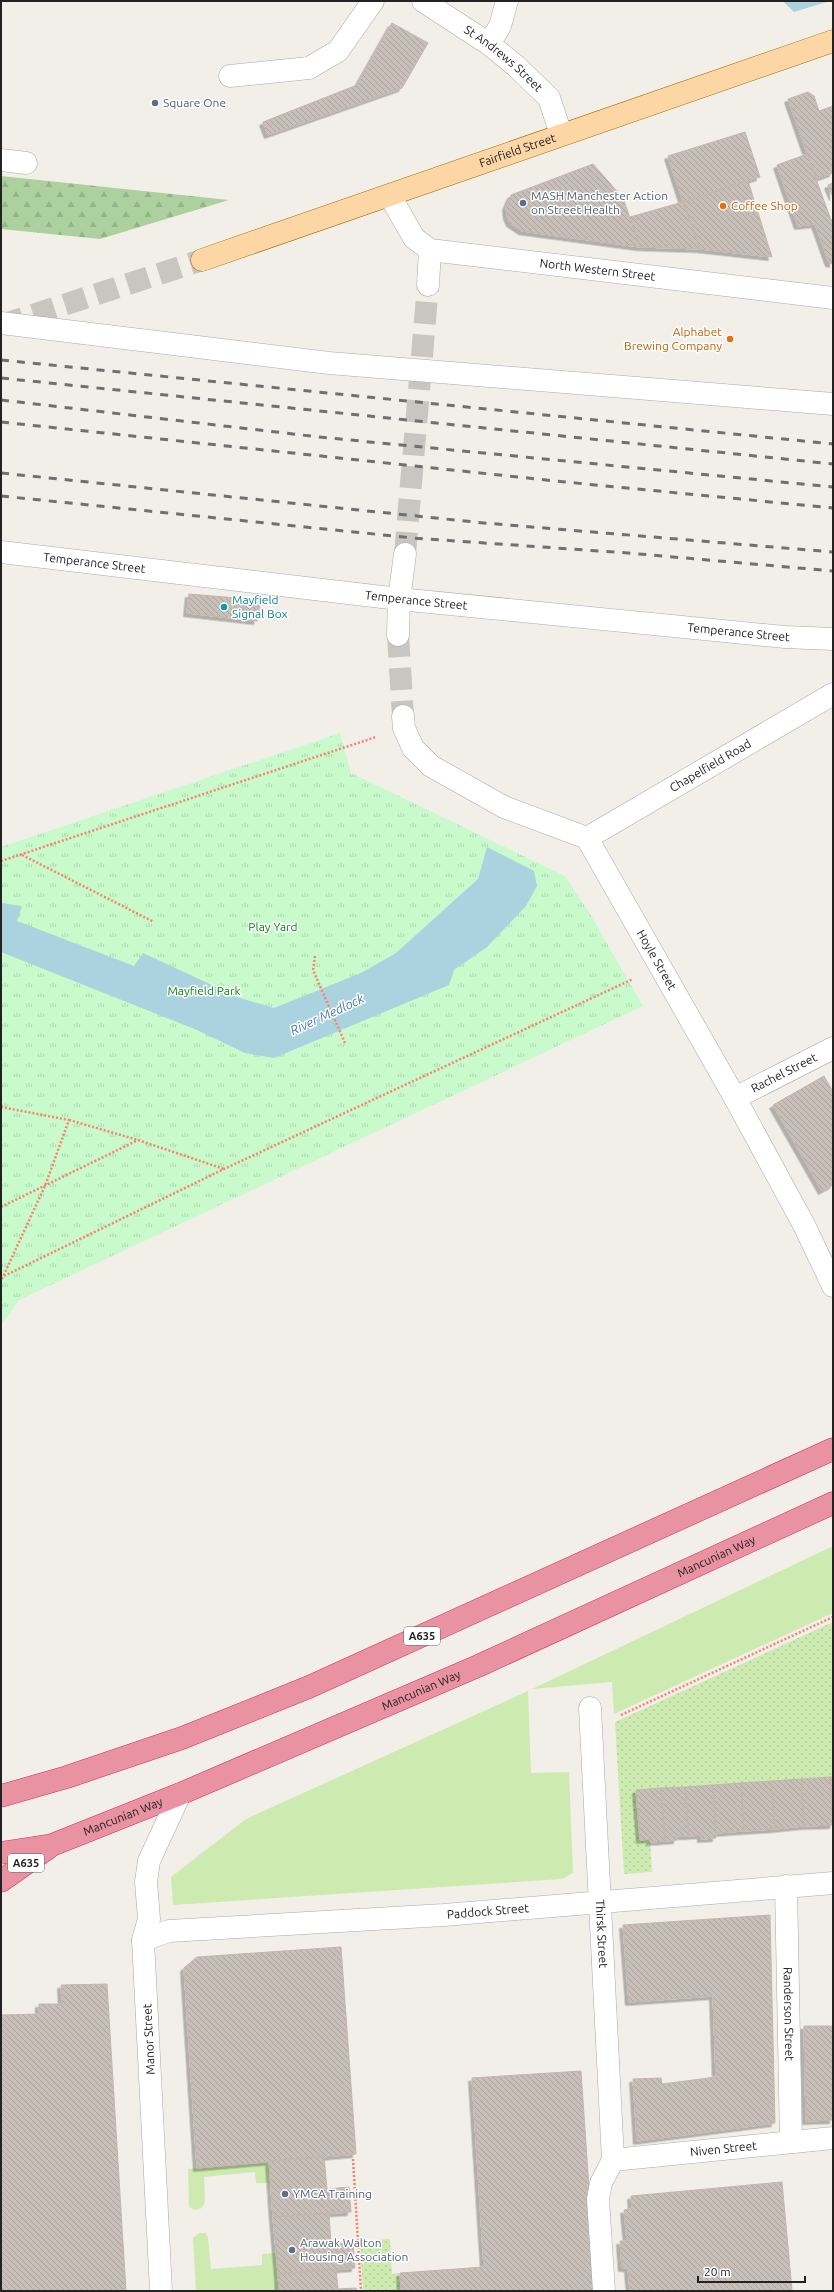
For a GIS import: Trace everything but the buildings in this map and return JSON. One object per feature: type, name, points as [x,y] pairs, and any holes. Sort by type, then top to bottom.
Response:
[{"type":"highway","name":"A635","points":[[1,1796],[67,1777],[182,1738],[309,1687],[833,1449]]},
{"type":"highway","name":"Mancunian Way","points":[[1,1853],[52,1845],[180,1794],[485,1662],[833,1503]]},
{"type":"highway","name":"A635","points":[[1,1881],[52,1845]]},
{"type":"main road","name":"Fairfield Street","points":[[202,260],[390,196],[561,134],[833,41]]},
{"type":"street","points":[[230,76],[309,68],[338,51],[373,1]]},
{"type":"street","name":"St Andrews Street","points":[[422,1],[489,44],[516,66],[549,98],[561,134]]},
{"type":"street","points":[[489,44],[500,26],[507,1]]},
{"type":"street","points":[[1,160],[26,163]]},
{"type":"street","points":[[390,196],[414,238],[430,250],[428,285]]},
{"type":"street","name":"North Western Street","points":[[430,250],[833,298]]},
{"type":"street","points":[[1,323],[329,363],[833,404]]},
{"type":"street","name":"Temperance Street","points":[[1,552],[399,599],[785,637],[833,639]]},
{"type":"street","points":[[398,635],[399,599],[405,554]]},
{"type":"street","name":"Chapelfield Road","points":[[587,838],[833,694]]},
{"type":"street","points":[[404,722],[413,748],[431,766],[504,807],[587,838]]},
{"type":"street","name":"Hoyle Street","points":[[587,838],[735,1098],[804,1225],[833,1286]]},
{"type":"street","name":"Rachel Street","points":[[735,1098],[833,1048]]},
{"type":"street","name":"Thirsk Street","points":[[590,1708],[598,1863],[598,1902],[613,2160]]},
{"type":"street","name":"Manor Street","points":[[161,2291],[144,1940],[149,1919],[146,1882],[149,1861],[180,1794]]},
{"type":"street","name":"Paddock Street","points":[[144,1940],[169,1931],[444,1915],[833,1883]]},
{"type":"street","name":"Randerson Street","points":[[786,1886],[791,2142]]},
{"type":"street","name":"Niven Street","points":[[613,2160],[833,2138]]},
{"type":"street","points":[[604,2291],[598,2198],[601,2184],[613,2160]]},
{"type":"path","points":[[1,861],[404,722]]},
{"type":"path","points":[[22,854],[154,922]]},
{"type":"path","points":[[315,956],[313,970],[345,1042]]},
{"type":"path","points":[[4,1276],[224,1169],[661,966]]},
{"type":"path","points":[[1,1107],[69,1120],[138,1140],[224,1169]]},
{"type":"path","points":[[1,1281],[45,1186],[69,1120]]},
{"type":"path","points":[[1,1207],[138,1140]]},
{"type":"path","points":[[617,1717],[833,1617]]},
{"type":"path","points":[[352,2158],[361,2291]]},
{"type":"green space","points":[[1,176],[229,200],[100,239],[1,229]]},
{"type":"green space","name":"Mayfield Park","points":[[340,733],[351,773],[565,876],[590,914],[643,1006],[19,1300],[1,1325],[1,847]]},
{"type":"green space","points":[[833,1546],[833,1613],[614,1714],[612,1682],[532,1689]]},
{"type":"green space","points":[[833,1622],[833,1777],[637,1790],[640,1840],[650,1839],[652,1872],[624,1874],[615,1722]]},
{"type":"green space","points":[[528,1691],[531,1773],[569,1772],[573,1873],[562,1879],[173,1905],[171,1877],[246,1819]]},
{"type":"green space","points":[[269,2161],[271,2183],[256,2183],[255,2172],[204,2177],[205,2202],[202,2208],[195,2210],[189,2207],[188,2169]]},
{"type":"green space","points":[[199,2233],[206,2233],[208,2237],[211,2269],[262,2265],[262,2254],[276,2253],[279,2291],[196,2291],[193,2238]]},
{"type":"green space","points":[[390,2239],[392,2274],[400,2273],[401,2291],[363,2291],[360,2241]]},
{"type":"water","points":[[783,1],[830,1],[794,12]]},
{"type":"water","name":"River Medlock","points":[[487,847],[534,871],[537,886],[526,906],[487,947],[454,970],[449,985],[274,1058],[245,1053],[197,1030],[1,952],[1,903],[22,906],[17,921],[134,966],[143,953],[240,998],[274,1008],[361,973],[396,953],[478,879]]},
{"type":"tunnel","points":[[2,325],[202,260]]},
{"type":"tunnel","points":[[405,554],[428,285]]},
{"type":"tunnel","points":[[398,635],[403,716]]},
{"type":"railway","points":[[1,360],[833,444]]},
{"type":"railway","points":[[1,378],[833,464]]},
{"type":"railway","points":[[1,400],[319,437],[833,487]]},
{"type":"railway","points":[[1,422],[565,482],[833,508]]},
{"type":"railway","points":[[1,473],[484,523],[833,552]]},
{"type":"railway","points":[[1,496],[413,538],[628,553],[833,571]]},
{"type":"place","name":"Square One","points":[[155,103]]},
{"type":"place","name":"MASH Manchester Action on Street Health","points":[[523,203]]},
{"type":"place","name":"Coffee Shop","points":[[723,206]]},
{"type":"place","name":"Alphabet Brewing Company","points":[[730,339]]},
{"type":"place","name":"Mayfield Signal Box","points":[[224,607]]},
{"type":"place","name":"YMCA Training","points":[[285,2194]]},
{"type":"place","name":"Arawak Walton Housing Association","points":[[292,2250]]},
{"type":"park label","name":"Play Yard","points":[[273,927]]}]
